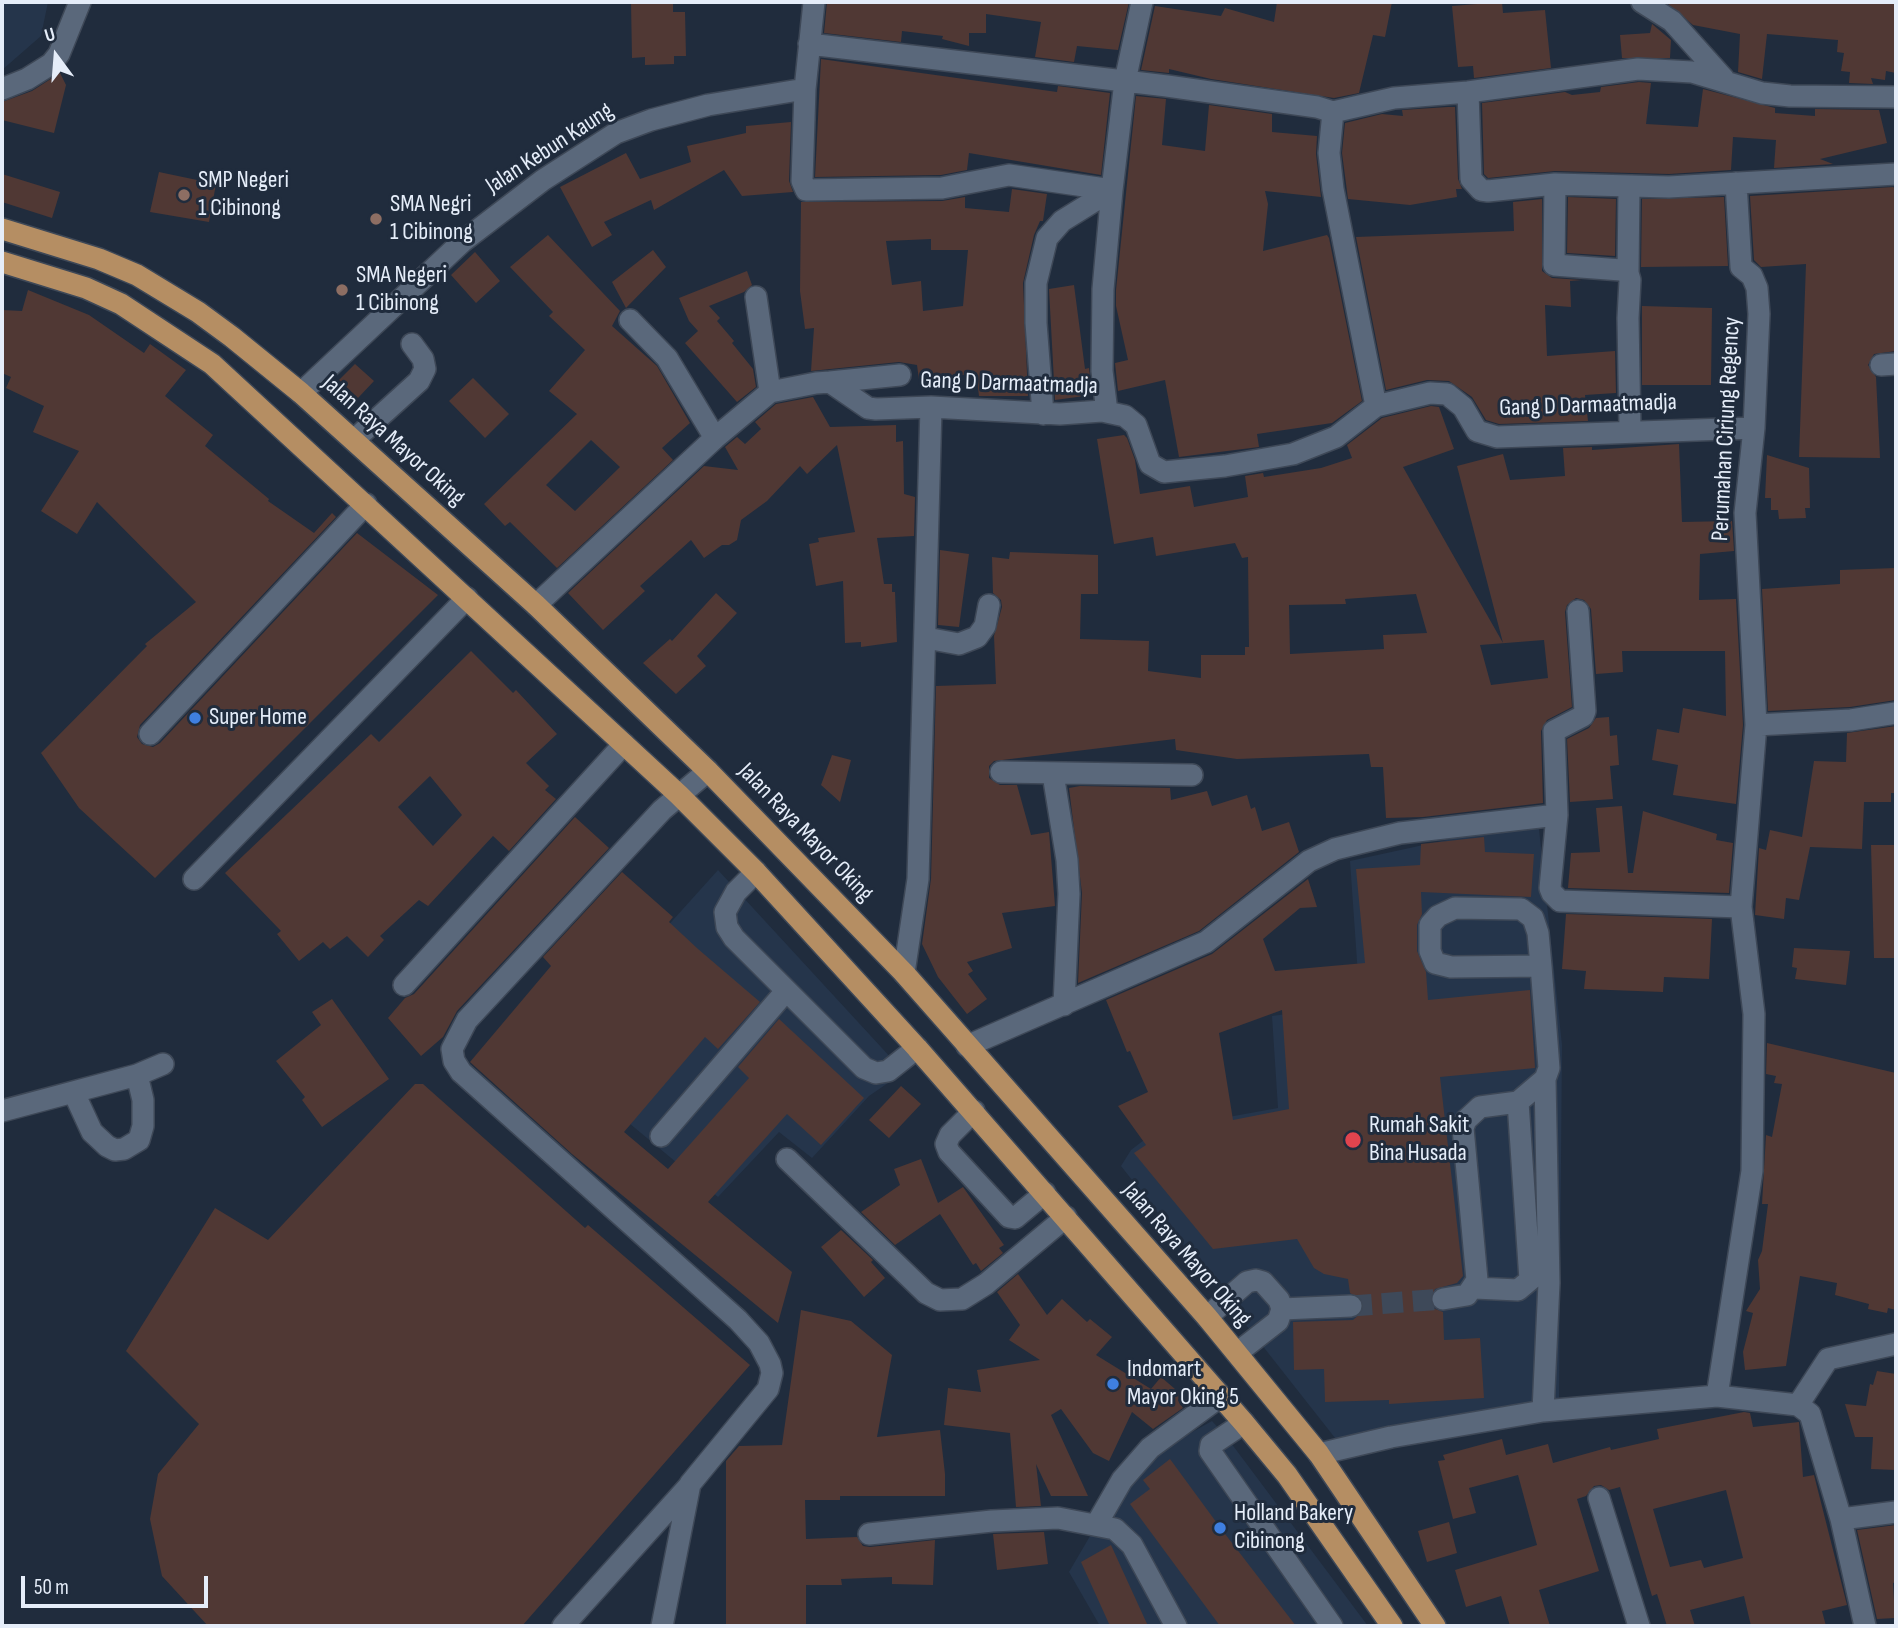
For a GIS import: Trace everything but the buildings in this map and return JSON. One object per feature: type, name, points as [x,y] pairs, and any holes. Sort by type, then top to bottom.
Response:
[{"type":"main road","name":"Jalan Raya Mayor Oking","points":[[2,229],[99,259],[137,275],[198,312],[301,393],[354,440],[536,605],[708,771],[904,973],[1207,1317],[1319,1454],[1436,1626]]},
{"type":"main road","points":[[2,262],[86,288],[121,304],[212,364],[366,503],[678,795],[756,872],[974,1111],[1221,1396],[1287,1475],[1392,1626]]},
{"type":"main road","points":[[992,1132],[1019,1105]]},
{"type":"street","points":[[2,89],[27,79],[51,64],[59,54],[80,2]]},
{"type":"street","points":[[814,2],[805,89],[802,181],[806,190],[942,188],[1017,176],[1112,190]]},
{"type":"street","points":[[1107,412],[1102,371],[1103,289],[1125,81],[1142,2]]},
{"type":"street","points":[[1642,2],[1672,21],[1724,79]]},
{"type":"street","points":[[809,44],[1125,81],[1317,107],[1333,112],[1394,98],[1468,92],[1638,69],[1671,69],[1724,79],[1762,93],[1790,96],[1896,97]]},
{"type":"street","name":"Jalan Kebun Kaung","points":[[301,393],[462,242],[543,180],[616,133],[651,120],[708,105],[805,89]]},
{"type":"street","points":[[1468,92],[1471,179],[1475,186],[1488,191],[1555,184],[1629,187],[1896,174]]},
{"type":"street","points":[[1333,112],[1329,153],[1333,189],[1376,406]]},
{"type":"street","name":"Perumahan Ciriung Regency","points":[[1717,1396],[1752,1171],[1754,1014],[1741,907],[1756,725],[1745,513],[1754,428],[1758,288],[1752,276],[1741,267],[1736,183]]},
{"type":"street","points":[[1555,184],[1554,265],[1628,273]]},
{"type":"street","points":[[1629,187],[1630,430]]},
{"type":"street","points":[[1043,414],[1036,323],[1036,283],[1047,238],[1062,221],[1112,190]]},
{"type":"street","points":[[756,297],[770,392]]},
{"type":"street","points":[[630,320],[667,358],[715,438]]},
{"type":"street","points":[[354,440],[419,381],[425,369],[423,359],[411,344]]},
{"type":"street","points":[[536,605],[715,438],[770,392],[830,382],[900,376]]},
{"type":"street","name":"Gang D Darmaatmadja","points":[[830,382],[868,408],[931,407],[1043,414],[1107,412],[1125,416],[1136,425],[1150,464],[1156,469],[1180,473],[1272,458],[1317,446],[1336,437],[1376,406],[1441,393],[1463,407],[1477,431],[1497,437],[1519,439],[1630,430],[1754,428]]},
{"type":"street","points":[[904,973],[918,879],[931,407]]},
{"type":"street","points":[[150,734],[366,503]]},
{"type":"street","points":[[194,879],[467,598]]},
{"type":"street","points":[[926,638],[943,644],[959,644],[977,637],[985,626],[989,605]]},
{"type":"street","points":[[1578,611],[1586,711],[1583,716],[1555,731],[1557,815],[1550,888],[1560,901],[1741,907]]},
{"type":"street","points":[[1756,725],[1851,720],[1896,713]]},
{"type":"street","points":[[404,985],[624,744]]},
{"type":"street","points":[[563,1626],[690,1484],[768,1389],[772,1373],[767,1356],[738,1320],[461,1072],[454,1060],[452,1049],[467,1020],[678,795],[708,771]]},
{"type":"street","points":[[1001,772],[1192,775]]},
{"type":"street","points":[[1053,774],[1067,860],[1069,894],[1064,1005]]},
{"type":"street","points":[[968,1046],[1206,942],[1309,861],[1335,849],[1399,832],[1557,815]]},
{"type":"street","points":[[756,872],[736,892],[724,919],[734,939],[870,1071],[888,1071],[917,1048]]},
{"type":"street","points":[[1541,966],[1451,967],[1435,963],[1430,951],[1430,925],[1438,916],[1455,908],[1521,909],[1528,912],[1536,925],[1541,966],[1549,1068],[1545,1079],[1549,1283],[1543,1411]]},
{"type":"street","points":[[661,1136],[786,991]]},
{"type":"street","points":[[2,1111],[137,1075],[163,1064]]},
{"type":"street","points":[[74,1093],[92,1132],[107,1146],[115,1150],[124,1149],[139,1140],[143,1126],[143,1100],[137,1075]]},
{"type":"street","points":[[1475,1288],[1478,1273],[1464,1128],[1469,1114],[1480,1107],[1518,1102],[1545,1079]]},
{"type":"street","points":[[1443,1299],[1461,1297],[1475,1288],[1518,1290],[1530,1280],[1518,1102]]},
{"type":"street","points":[[974,1111],[950,1135],[946,1144],[949,1152],[1009,1217],[1015,1218],[1045,1194]]},
{"type":"street","points":[[787,1159],[926,1293],[940,1300],[962,1299],[986,1284],[1066,1217]]},
{"type":"street","points":[[1207,1317],[1247,1282],[1263,1282],[1279,1300],[1282,1309],[1278,1321],[1237,1353]]},
{"type":"street","points":[[1282,1309],[1351,1306]]},
{"type":"street","points":[[1798,1405],[1828,1359],[1896,1344]]},
{"type":"street","points":[[1096,1525],[1122,1480],[1150,1448],[1221,1396]]},
{"type":"street","points":[[1319,1454],[1370,1441],[1543,1411],[1717,1396],[1798,1405],[1810,1414],[1814,1425],[1865,1626]]},
{"type":"street","points":[[1244,1423],[1211,1446],[1210,1451],[1332,1626]]},
{"type":"street","points":[[662,1626],[690,1484]]},
{"type":"street","points":[[1599,1498],[1639,1626]]},
{"type":"street","points":[[1840,1519],[1896,1512]]},
{"type":"street","points":[[869,1534],[1058,1518],[1115,1529],[1126,1537],[1176,1626]]},
{"type":"shaded area","points":[[2,2],[48,2],[41,36],[2,70]]},
{"type":"shaded area","name":"Rumah Sakit Bina Husada","points":[[1538,820],[1562,1045],[1559,1399],[1339,1443],[1121,1166],[1131,1150],[1157,1130],[1278,1108],[1272,1016],[1360,1004],[1350,861]]},
{"type":"shaded area","points":[[718,870],[904,1072],[869,1096],[812,1158],[779,1132],[718,1197],[588,1089],[610,990]]},
{"type":"shaded area","points":[[1212,1421],[1368,1626],[1100,1626],[1069,1572],[1124,1478],[1160,1450]]},
{"type":"tunnel","points":[[1351,1306],[1443,1299]]},
{"type":"place","name":"SMP Negeri 1 Cibinong","points":[[184,195]]},
{"type":"place","name":"SMA Negri 1 Cibinong","points":[[376,219]]},
{"type":"place","name":"SMA Negeri 1 Cibinong","points":[[342,290]]},
{"type":"place","name":"Super Home","points":[[195,718]]},
{"type":"place","name":"Rumah Sakit Bina Husada","points":[[1353,1140]]},
{"type":"place","name":"Indomart Mayor Oking 5","points":[[1113,1384]]},
{"type":"place","name":"Holland Bakery Cibinong","points":[[1220,1528]]}]
